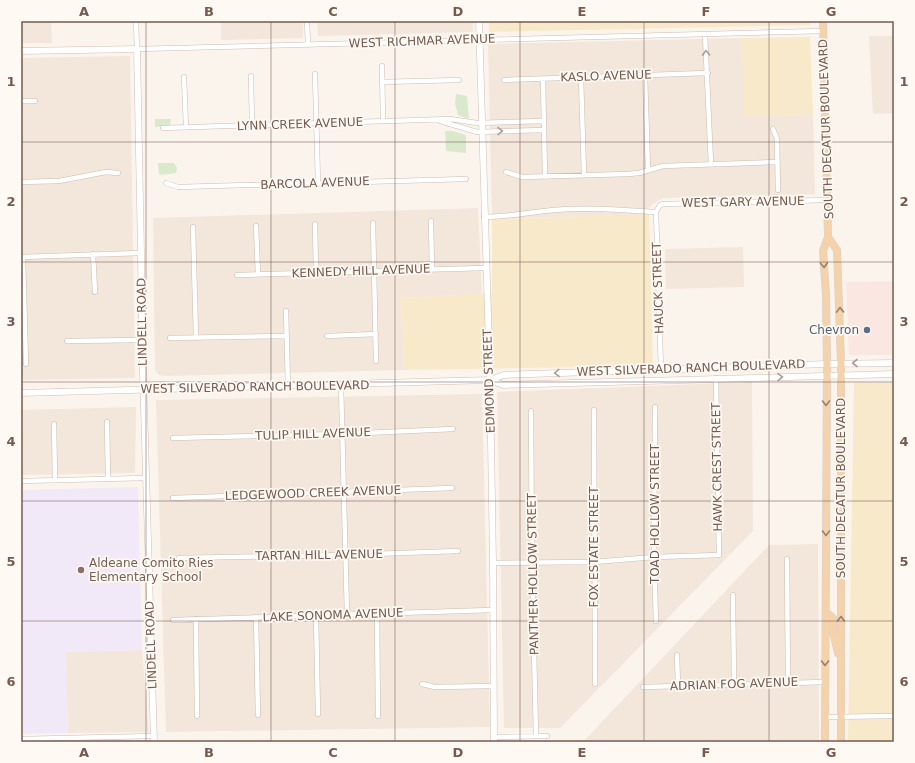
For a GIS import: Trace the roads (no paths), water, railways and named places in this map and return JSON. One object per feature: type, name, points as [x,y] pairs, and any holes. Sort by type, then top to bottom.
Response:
[{"type":"main road","name":"SOUTH DECATUR BOULEVARD","points":[[823,21],[828,200],[828,237],[823,251],[826,295],[827,364],[825,742]]},
{"type":"main road","name":"SOUTH DECATUR BOULEVARD","points":[[828,237],[837,250],[841,363],[841,742]]},
{"type":"main road","points":[[826,612],[832,618],[833,631],[841,667]]},
{"type":"street","name":"LINDELL ROAD","points":[[136,21],[142,340],[154,739]]},
{"type":"street","points":[[307,21],[308,45]]},
{"type":"street","name":"EDMOND STREET","points":[[479,21],[485,268],[490,380],[494,740]]},
{"type":"street","name":"WEST RICHMAR AVENUE","points":[[21,51],[823,31]]},
{"type":"street","points":[[705,34],[711,164]]},
{"type":"street","points":[[382,66],[383,121]]},
{"type":"street","name":"KASLO AVENUE","points":[[504,80],[708,73]]},
{"type":"street","points":[[315,74],[318,183]]},
{"type":"street","points":[[644,75],[648,170]]},
{"type":"street","points":[[251,76],[252,125]]},
{"type":"street","points":[[184,77],[186,127]]},
{"type":"street","points":[[581,77],[584,176]]},
{"type":"street","points":[[543,79],[545,176]]},
{"type":"street","points":[[382,82],[459,80]]},
{"type":"street","points":[[21,101],[35,100]]},
{"type":"street","name":"LYNN CREEK AVENUE","points":[[163,128],[455,119],[472,123],[544,122]]},
{"type":"street","name":"LYNN CREEK AVENUE","points":[[437,120],[466,129],[482,132],[544,130]]},
{"type":"street","points":[[773,129],[777,139],[778,190]]},
{"type":"street","points":[[506,172],[522,177],[584,176],[628,174],[663,166],[777,162]]},
{"type":"street","points":[[21,182],[59,181],[106,172],[118,173]]},
{"type":"street","name":"BARCOLA AVENUE","points":[[166,183],[178,187],[466,179]]},
{"type":"street","name":"WEST GARY AVENUE","points":[[484,217],[501,217],[556,210],[658,209],[664,204],[828,200]]},
{"type":"street","name":"HAUCK STREET","points":[[658,209],[661,370]]},
{"type":"street","points":[[431,221],[432,270]]},
{"type":"street","points":[[373,223],[376,361]]},
{"type":"street","points":[[315,224],[316,273]]},
{"type":"street","points":[[256,226],[258,274]]},
{"type":"street","points":[[193,227],[196,338]]},
{"type":"street","points":[[26,364],[22,257],[141,253]]},
{"type":"street","points":[[93,254],[95,292]]},
{"type":"street","name":"KENNEDY HILL AVENUE","points":[[237,275],[485,268]]},
{"type":"street","points":[[286,311],[288,386]]},
{"type":"street","points":[[327,336],[376,334]]},
{"type":"street","points":[[170,338],[286,336]]},
{"type":"street","points":[[68,341],[142,340]]},
{"type":"street","name":"WEST SILVERADO RANCH BOULEVARD","points":[[21,393],[490,380],[504,375],[841,363],[894,363]]},
{"type":"street","name":"WEST SILVERADO RANCH BOULEVARD","points":[[490,380],[503,385],[894,374]]},
{"type":"street","name":"HAWK CREST STREET","points":[[654,557],[719,555],[716,378]]},
{"type":"street","points":[[341,385],[347,614]]},
{"type":"street","name":"TOAD HOLLOW STREET","points":[[655,407],[654,557],[656,621]]},
{"type":"street","name":"FOX ESTATE STREET","points":[[594,410],[595,684]]},
{"type":"street","name":"PANTHER HOLLOW STREET","points":[[531,411],[532,562],[536,736]]},
{"type":"street","points":[[107,422],[108,479]]},
{"type":"street","points":[[54,424],[55,480]]},
{"type":"street","name":"TULIP HILL AVENUE","points":[[173,438],[342,434],[453,429]]},
{"type":"street","points":[[21,481],[146,478]]},
{"type":"street","name":"LEDGEWOOD CREEK AVENUE","points":[[173,498],[452,488]]},
{"type":"street","name":"TARTAN HILL AVENUE","points":[[179,558],[458,551]]},
{"type":"street","points":[[493,563],[594,562],[654,557]]},
{"type":"street","points":[[787,559],[788,683]]},
{"type":"street","points":[[733,595],[734,684]]},
{"type":"street","name":"LAKE SONOMA AVENUE","points":[[173,620],[492,610]]},
{"type":"street","points":[[377,613],[378,716]]},
{"type":"street","points":[[316,615],[318,714]]},
{"type":"street","points":[[256,617],[258,715]]},
{"type":"street","points":[[196,619],[197,716]]},
{"type":"street","points":[[677,655],[678,686]]},
{"type":"street","name":"ADRIAN FOG AVENUE","points":[[643,687],[825,682]]},
{"type":"street","points":[[422,684],[435,687],[494,686]]},
{"type":"street","points":[[825,717],[894,716]]},
{"type":"street","points":[[494,740],[547,736]]},
{"type":"street","points":[[21,738],[154,739]]},
{"type":"place","name":"Chevron","points":[[867,330]]},
{"type":"place","name":"Aldeane Comito Ries Elementary School","points":[[81,570]]}]
